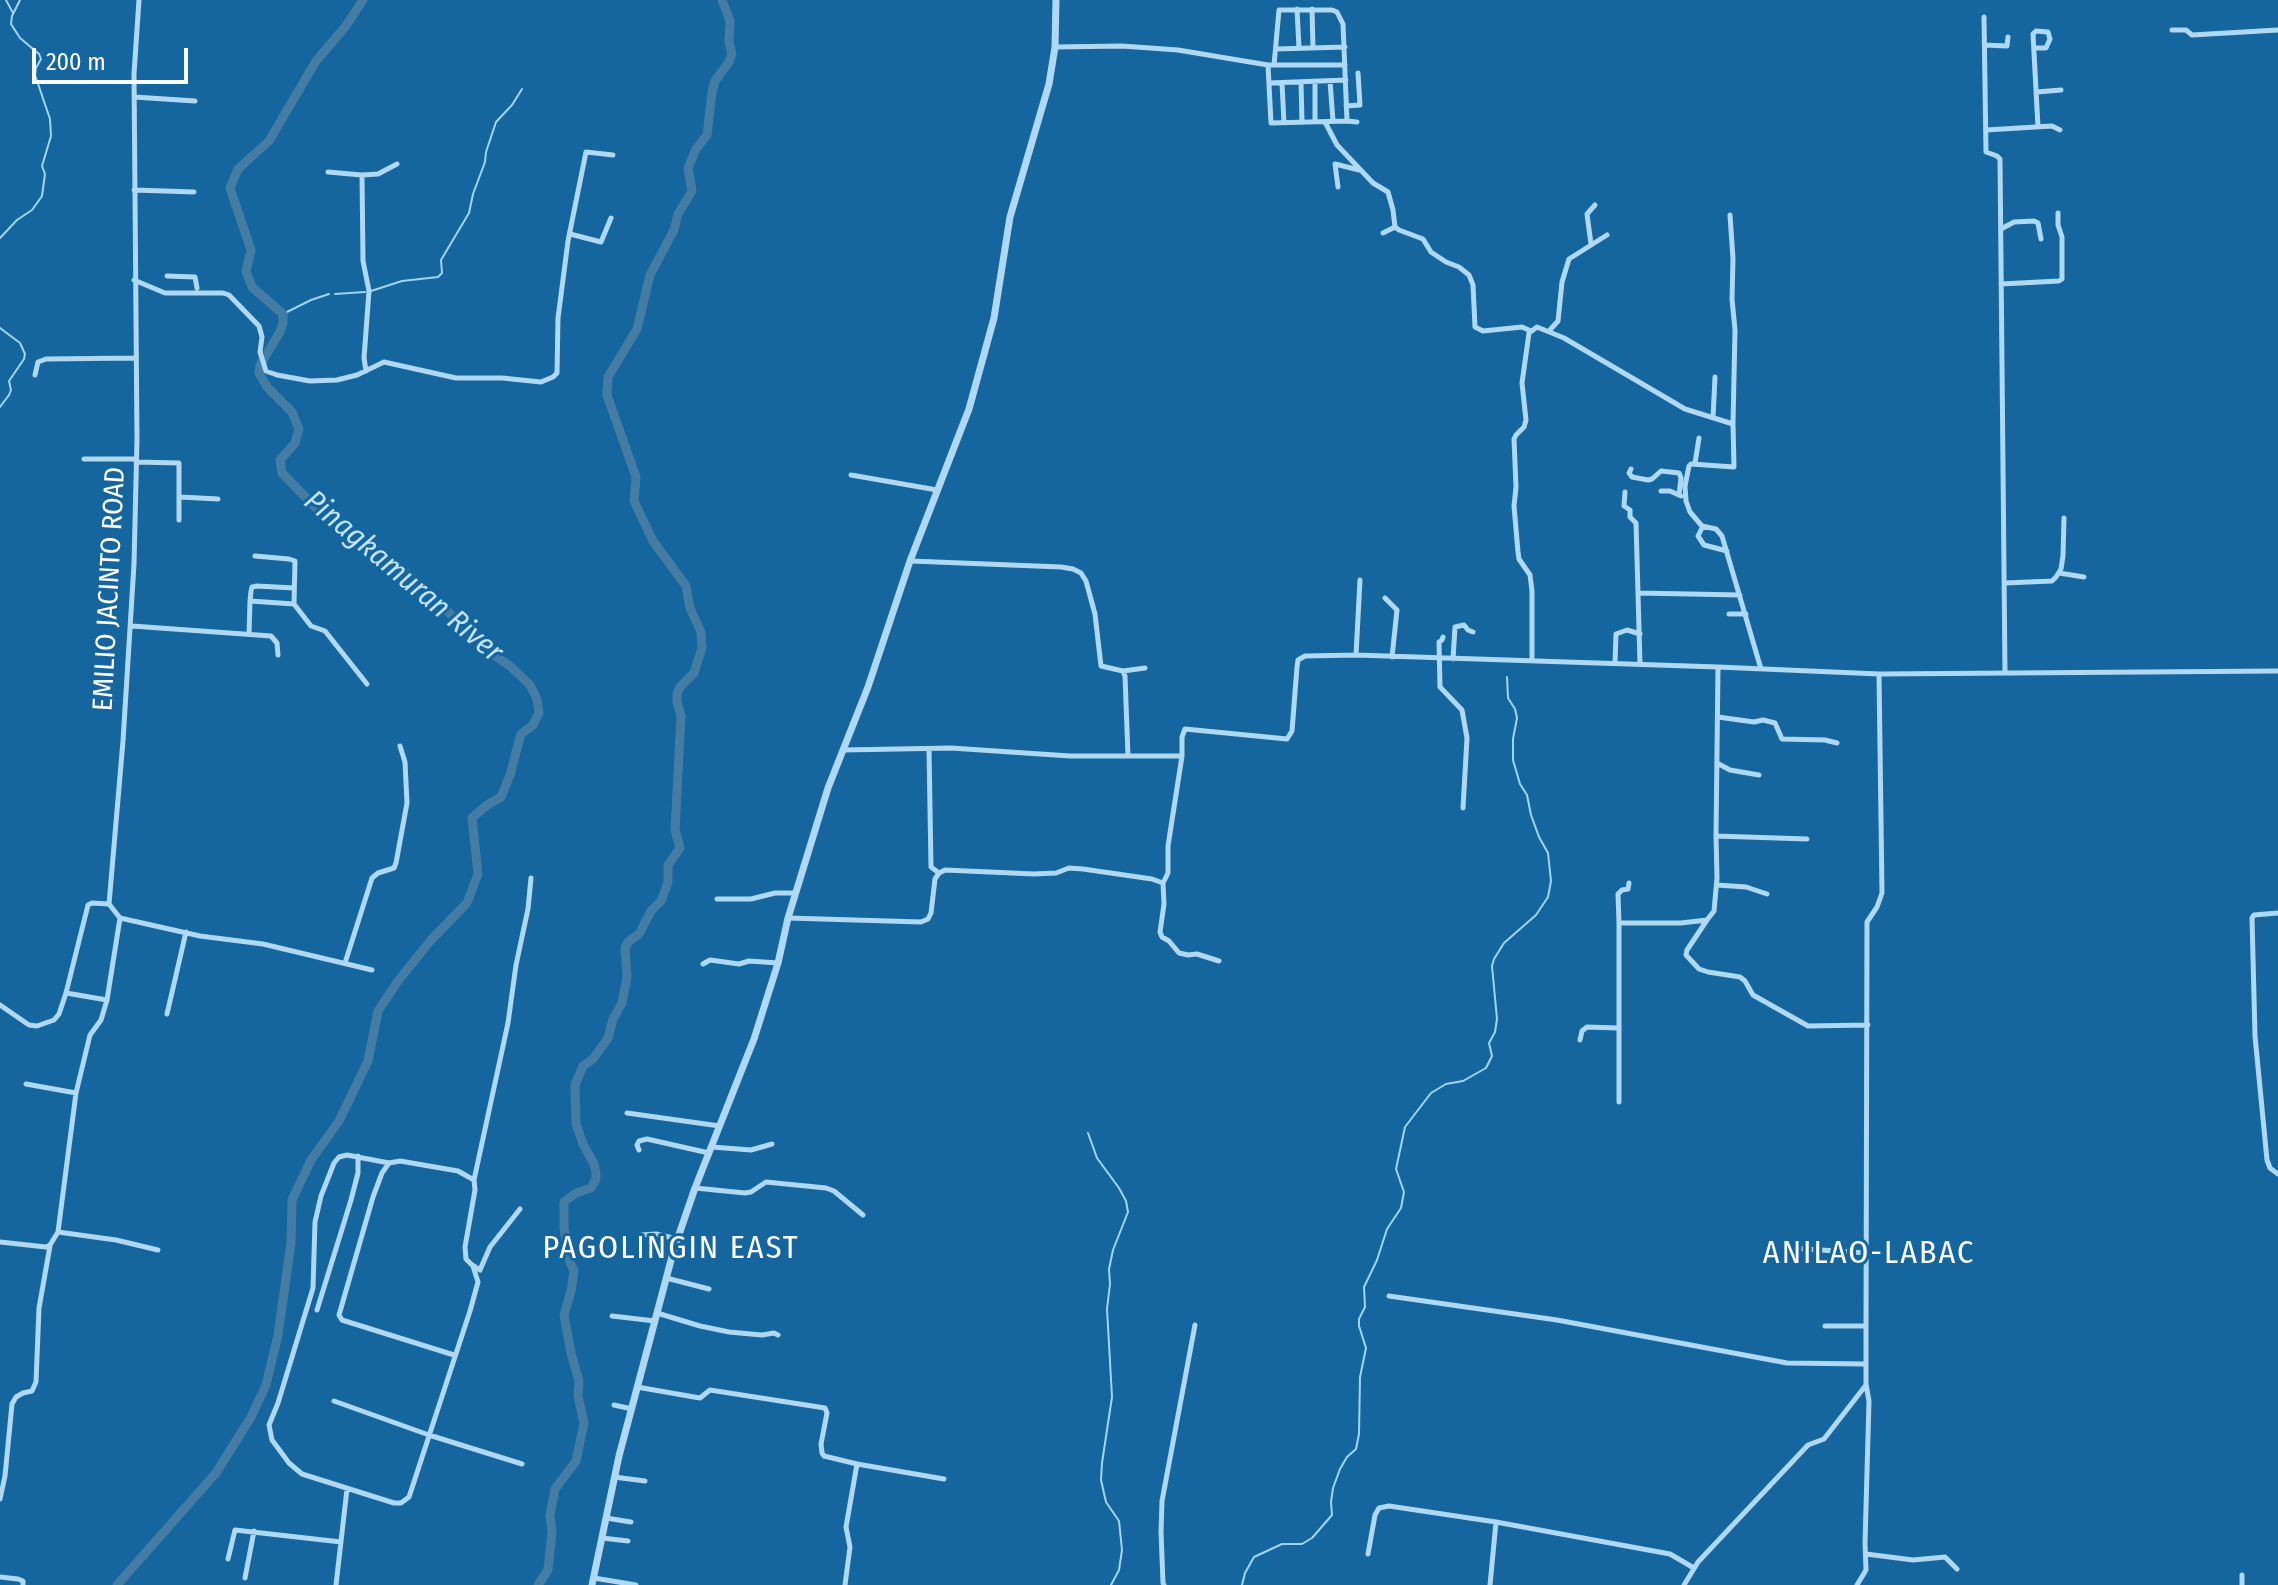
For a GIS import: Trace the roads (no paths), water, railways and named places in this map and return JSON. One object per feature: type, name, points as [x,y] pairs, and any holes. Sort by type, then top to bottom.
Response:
[{"type":"street","name":"EMILIO JACINTO ROAD","points":[[109,904],[132,626],[136,460],[134,97],[139,0]]},
{"type":"street","points":[[636,1585],[593,1582],[614,1477],[637,1387],[677,1239],[754,1039],[819,814],[868,687],[910,561],[969,409],[982,366],[994,318],[1010,217],[1042,115],[1055,47],[1056,0]]},
{"type":"street","points":[[1297,9],[1299,48]]},
{"type":"street","points":[[1312,9],[1313,48]]},
{"type":"street","points":[[1347,121],[1343,24],[1337,12],[1312,9],[1278,11],[1276,49],[1269,83],[1271,123],[1357,122]]},
{"type":"street","points":[[1984,17],[1986,152],[2000,159],[2005,672]]},
{"type":"street","points":[[2172,30],[2186,30],[2192,35],[2278,30]]},
{"type":"street","points":[[1985,45],[2007,46],[2008,37]]},
{"type":"street","points":[[1055,47],[1122,46],[1178,50],[1271,65],[1345,65]]},
{"type":"street","points":[[1276,49],[1345,47]]},
{"type":"street","points":[[2035,48],[2038,127]]},
{"type":"street","points":[[1346,106],[1361,105],[1358,73]]},
{"type":"street","points":[[1269,83],[1346,80]]},
{"type":"street","points":[[1315,81],[1315,122]]},
{"type":"street","points":[[1330,81],[1333,121]]},
{"type":"street","points":[[1301,82],[1302,122]]},
{"type":"street","points":[[1282,83],[1284,123]]},
{"type":"street","points":[[2037,92],[2061,90]]},
{"type":"street","points":[[134,97],[195,101]]},
{"type":"street","points":[[1325,122],[1337,145],[1373,183],[1388,192],[1395,227],[1423,239],[1431,252],[1469,275],[1473,285],[1475,327],[1483,331],[1522,327],[1531,331]]},
{"type":"street","points":[[1986,130],[2052,126],[2060,130]]},
{"type":"street","points":[[134,280],[165,293],[223,293],[234,299],[262,331],[260,352],[266,371],[310,381],[337,380],[384,362],[456,378],[541,382],[557,373],[558,318],[586,152],[613,155]]},
{"type":"street","points":[[328,172],[378,174],[397,164]]},
{"type":"street","points":[[1338,187],[1335,164],[1360,170]]},
{"type":"street","points":[[362,175],[363,261],[369,291],[364,358],[366,371]]},
{"type":"street","points":[[134,190],[194,192]]},
{"type":"street","points":[[1591,244],[1586,219],[1588,211],[1595,205]]},
{"type":"street","points":[[2001,284],[2062,279],[2062,237],[2058,213]]},
{"type":"street","points":[[1682,496],[1689,466],[1695,463],[1734,467],[1736,464],[1730,215]]},
{"type":"street","points":[[570,234],[601,242],[611,218]]},
{"type":"street","points":[[2000,229],[2014,222],[2036,221],[2041,239]]},
{"type":"street","points":[[1383,233],[1395,227]]},
{"type":"street","points":[[1549,331],[1558,321],[1562,282],[1569,259],[1607,235]]},
{"type":"street","points":[[167,276],[195,277],[197,291]]},
{"type":"street","points":[[1532,660],[1531,583],[1530,575],[1519,559],[1514,506],[1514,439],[1526,420],[1522,383],[1527,340],[1531,331],[1537,327],[1549,331],[1685,409],[1733,424]]},
{"type":"street","points":[[35,375],[38,362],[46,359],[136,358]]},
{"type":"street","points":[[1713,418],[1715,377]]},
{"type":"street","points":[[1695,463],[1699,438]]},
{"type":"street","points":[[84,459],[179,463],[179,520]]},
{"type":"street","points":[[1631,469],[1629,473],[1632,477],[1648,480],[1661,471],[1679,473],[1682,496],[1690,512],[1703,526],[1719,530],[1761,669]]},
{"type":"street","points":[[851,475],[937,490]]},
{"type":"street","points":[[1661,491],[1682,496]]},
{"type":"street","points":[[1625,492],[1624,506],[1630,510],[1630,517],[1636,523],[1640,664]]},
{"type":"street","points":[[180,497],[218,499]]},
{"type":"street","points":[[2005,583],[2052,581],[2059,573],[2063,556],[2064,518]]},
{"type":"street","points":[[1703,526],[1698,536],[1704,545],[1727,551]]},
{"type":"street","points":[[255,556],[293,559],[294,604],[311,626],[325,631],[367,684]]},
{"type":"street","points":[[910,561],[1061,567],[1078,571],[1086,581],[1095,614],[1101,666],[1123,671],[1145,668]]},
{"type":"street","points":[[2059,573],[2084,577]]},
{"type":"street","points":[[1356,655],[1360,580]]},
{"type":"street","points":[[249,634],[252,587],[294,588]]},
{"type":"street","points":[[1638,593],[1740,595]]},
{"type":"street","points":[[1385,598],[1397,610],[1392,657]]},
{"type":"street","points":[[250,601],[294,604]]},
{"type":"street","points":[[1729,614],[1746,614]]},
{"type":"street","points":[[1453,656],[1453,630],[1456,625],[1464,625],[1473,632]]},
{"type":"street","points":[[132,626],[274,638],[278,655]]},
{"type":"street","points":[[1615,663],[1616,634],[1627,630],[1640,634]]},
{"type":"street","points":[[1443,637],[1439,642],[1440,687],[1462,710],[1465,719],[1467,738],[1463,808]]},
{"type":"street","points":[[1219,961],[1197,954],[1179,953],[1160,932],[1163,883],[1168,873],[1168,846],[1182,756],[1182,737],[1185,729],[1287,739],[1292,731],[1298,660],[1305,656],[1453,656],[1879,674],[2278,671]]},
{"type":"street","points":[[1718,667],[1717,885],[1714,911],[1686,955],[1699,969],[1740,977],[1753,995],[1808,1026],[1868,1025]]},
{"type":"street","points":[[1123,671],[1128,756]]},
{"type":"street","points":[[1866,1570],[1869,1401],[1866,1384],[1867,922],[1882,893],[1879,674]]},
{"type":"street","points":[[1718,717],[1775,723],[1782,739],[1837,743]]},
{"type":"street","points":[[345,963],[372,878],[394,868],[396,863],[407,803],[405,762],[400,746]]},
{"type":"street","points":[[843,750],[951,748],[1070,756],[1182,756]]},
{"type":"street","points":[[929,749],[931,867],[939,873]]},
{"type":"street","points":[[1717,763],[1730,770],[1759,775]]},
{"type":"street","points":[[1716,836],[1807,839]]},
{"type":"street","points":[[788,918],[921,922],[928,919],[931,913],[935,879],[945,870],[1056,873],[1069,868],[1163,883]]},
{"type":"street","points":[[520,1209],[490,1247],[480,1270],[473,1266],[466,1259],[465,1247],[474,1180],[508,1023],[531,878]]},
{"type":"street","points":[[1619,1102],[1618,894],[1628,889],[1629,883]]},
{"type":"street","points":[[1717,885],[1746,887],[1767,894]]},
{"type":"street","points":[[717,899],[751,899],[775,893],[797,893]]},
{"type":"street","points":[[0,1005],[29,1025],[37,1026],[54,1020],[66,993],[88,905],[92,903],[109,904],[120,918],[200,936],[263,944],[372,970]]},
{"type":"street","points":[[2278,913],[2254,915],[2252,918],[2255,1036],[2267,1160],[2270,1168],[2278,1174]]},
{"type":"street","points":[[0,1499],[12,1404],[16,1397],[32,1391],[36,1382],[39,1308],[50,1245],[58,1232],[76,1093],[90,1035],[101,1020],[107,1000],[120,918]]},
{"type":"street","points":[[1619,923],[1707,920]]},
{"type":"street","points":[[167,1014],[186,932]]},
{"type":"street","points":[[703,964],[710,960],[739,964],[749,961],[778,963]]},
{"type":"street","points":[[66,993],[107,1000]]},
{"type":"street","points":[[1580,1040],[1582,1031],[1587,1027],[1618,1028]]},
{"type":"street","points":[[26,1084],[76,1093]]},
{"type":"street","points":[[627,1113],[720,1126]]},
{"type":"street","points":[[639,1150],[639,1141],[647,1139],[710,1150],[744,1150],[772,1144]]},
{"type":"street","points":[[473,1266],[478,1282],[470,1311],[409,1497],[401,1503],[394,1503],[302,1474],[289,1463],[272,1440],[269,1425],[313,1288],[315,1222],[334,1163],[339,1157],[358,1156],[389,1163],[400,1161],[458,1171],[474,1180]]},
{"type":"street","points":[[317,1310],[351,1200],[358,1173],[358,1156]]},
{"type":"street","points":[[389,1163],[373,1197],[339,1315],[342,1320],[454,1355]]},
{"type":"street","points":[[695,1188],[745,1193],[766,1182],[826,1188],[863,1215]]},
{"type":"street","points":[[58,1232],[116,1240],[158,1250]]},
{"type":"street","points":[[642,1235],[656,1234],[677,1239]]},
{"type":"street","points":[[0,1242],[27,1247],[50,1245]]},
{"type":"street","points":[[1790,1248],[1867,1253]]},
{"type":"street","points":[[666,1278],[709,1289]]},
{"type":"street","points":[[1389,1296],[1557,1320],[1787,1363],[1866,1364]]},
{"type":"street","points":[[612,1316],[656,1317],[729,1332],[778,1335]]},
{"type":"street","points":[[1164,1585],[1162,1501],[1195,1325]]},
{"type":"street","points":[[1825,1326],[1866,1326]]},
{"type":"street","points":[[1684,1585],[1694,1568],[1808,1445],[1824,1439],[1866,1384]]},
{"type":"street","points":[[637,1387],[700,1398],[710,1390],[825,1408],[827,1413],[821,1444],[824,1456],[944,1479]]},
{"type":"street","points":[[334,1401],[522,1464]]},
{"type":"street","points":[[614,1405],[632,1409]]},
{"type":"street","points":[[845,1585],[850,1547],[846,1527],[857,1464]]},
{"type":"street","points":[[614,1477],[645,1481]]},
{"type":"street","points":[[336,1585],[347,1489]]},
{"type":"street","points":[[1368,1554],[1375,1515],[1379,1508],[1389,1506],[1670,1554],[1694,1568]]},
{"type":"street","points":[[605,1517],[631,1522]]},
{"type":"street","points":[[1490,1585],[1496,1522]]},
{"type":"street","points":[[228,1559],[234,1531],[341,1542]]},
{"type":"street","points":[[245,1578],[254,1531]]},
{"type":"street","points":[[601,1537],[628,1541]]},
{"type":"street","points":[[1866,1554],[1913,1560],[1945,1557],[1957,1569]]},
{"type":"street","points":[[1857,1585],[1875,1555]]},
{"type":"street","points":[[2242,1575],[2242,1585]]},
{"type":"street","points":[[0,1577],[18,1579],[23,1581],[23,1585]]},
{"type":"waterway","points":[[6,0],[13,13]]},
{"type":"waterway","points":[[0,238],[32,210],[42,196],[45,174],[42,166],[51,136],[50,119],[35,75],[41,59],[11,24],[20,0]]},
{"type":"waterway","name":"Pinagkamuran River","points":[[117,1585],[216,1473],[251,1417],[266,1385],[278,1335],[291,1243],[292,1200],[311,1160],[339,1121],[368,1061],[378,1011],[431,940],[467,903],[478,874],[472,818],[501,797],[521,734],[533,725],[539,713],[530,685],[510,666],[488,651],[421,585],[343,523],[315,507],[282,473],[280,460],[295,443],[299,429],[292,412],[267,387],[259,373],[260,365],[280,332],[283,314],[252,287],[246,271],[251,250],[230,188],[238,169],[269,141],[316,61],[346,26],[363,0]]},
{"type":"waterway","points":[[538,1585],[548,1570],[552,1532],[550,1515],[555,1489],[576,1461],[584,1423],[578,1396],[579,1381],[564,1315],[574,1271],[564,1228],[564,1202],[576,1193],[591,1188],[596,1173],[576,1124],[575,1085],[583,1066],[593,1059],[608,1038],[613,1019],[622,1003],[627,977],[625,948],[639,934],[651,911],[661,901],[668,882],[668,865],[680,848],[675,830],[681,716],[677,693],[694,673],[702,648],[701,632],[690,608],[686,586],[653,541],[634,501],[636,477],[607,395],[608,377],[637,329],[650,275],[692,191],[688,168],[696,149],[707,135],[715,81],[732,54],[730,21],[722,0]]},
{"type":"waterway","points":[[371,291],[402,281],[438,277],[442,273],[441,260],[469,213],[496,122],[522,89]]},
{"type":"waterway","points":[[335,294],[365,292]]},
{"type":"waterway","points":[[283,314],[329,294]]},
{"type":"waterway","points":[[0,328],[20,343],[25,354],[9,381],[9,395],[0,407]]},
{"type":"waterway","points":[[1242,1585],[1254,1557],[1282,1544],[1302,1544],[1312,1538],[1332,1515],[1333,1488],[1347,1457],[1356,1449],[1359,1434],[1360,1377],[1366,1348],[1359,1319],[1365,1307],[1364,1287],[1387,1229],[1401,1208],[1404,1192],[1396,1169],[1405,1127],[1431,1093],[1486,1068],[1492,1056],[1489,1043],[1497,1019],[1494,959],[1504,943],[1536,915],[1548,897],[1551,881],[1548,853],[1539,837],[1513,760],[1517,718],[1508,698],[1507,677]]},
{"type":"waterway","points":[[1088,1133],[1097,1158],[1119,1188],[1128,1212],[1113,1250],[1107,1309],[1112,1397],[1101,1480],[1106,1502],[1119,1521],[1122,1550],[1119,1570],[1111,1585]]},
{"type":"district","name":"PAGOLINGIN EAST","points":[[671,1249]]},
{"type":"district","name":"ANILAO-LABAC","points":[[1869,1254]]}]
